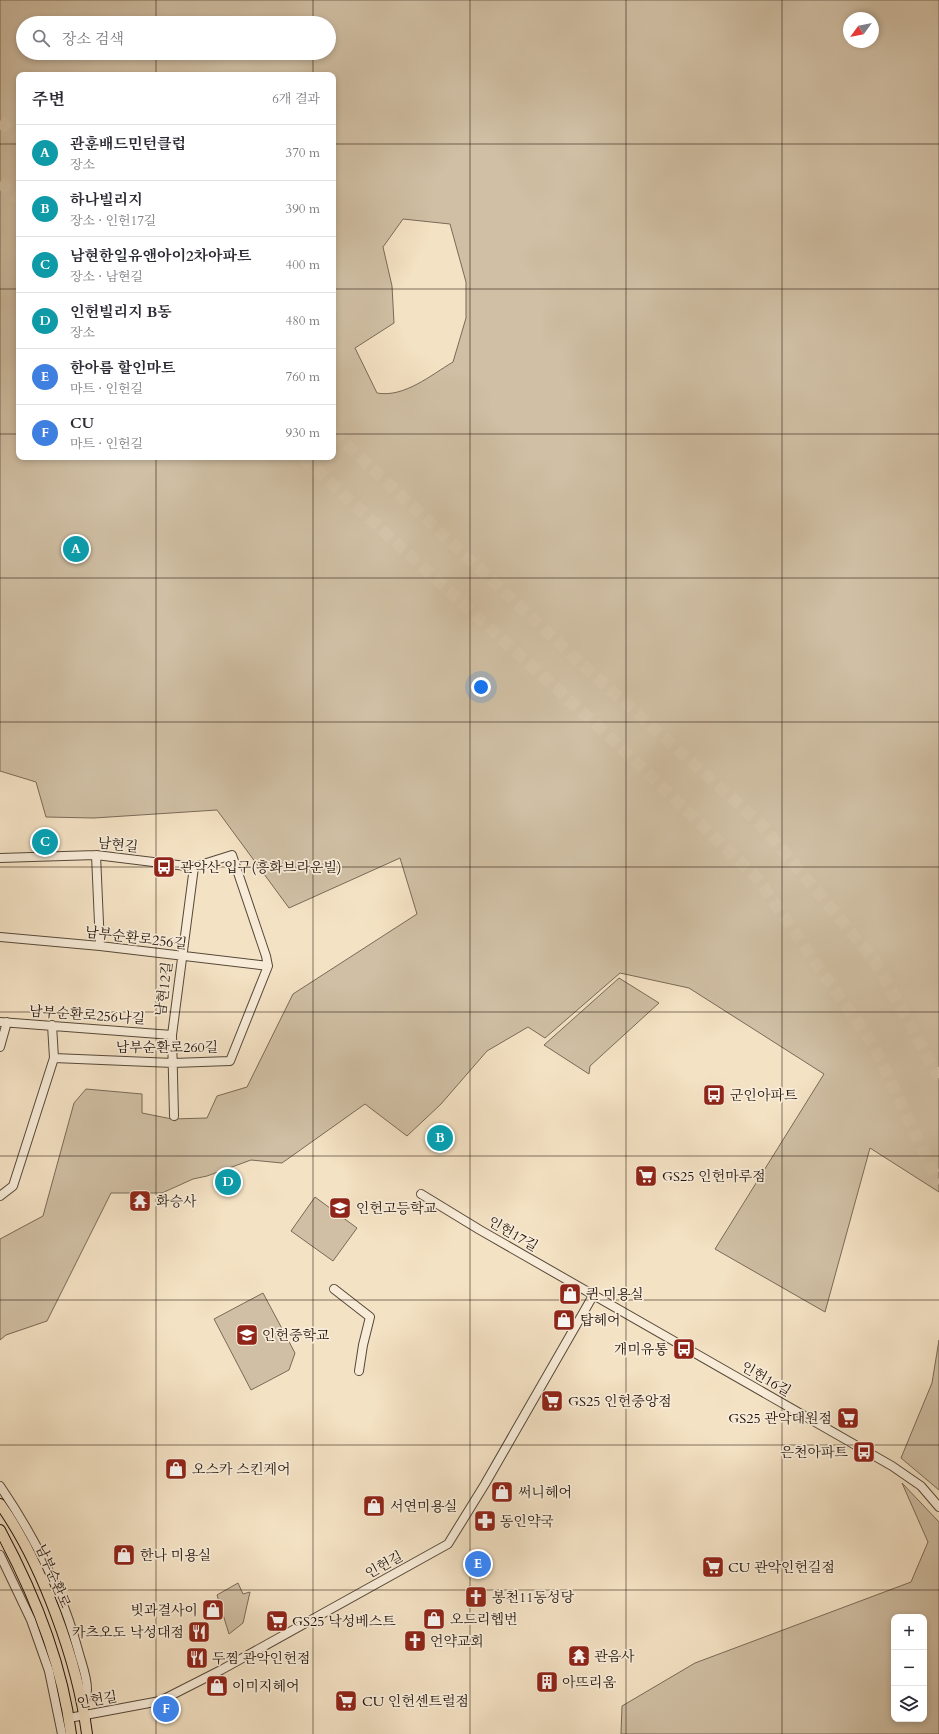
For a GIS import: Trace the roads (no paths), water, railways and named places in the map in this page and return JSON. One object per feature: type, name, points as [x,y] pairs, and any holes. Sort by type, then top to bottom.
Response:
[{"type":"main road","name":"남부순환로","points":[[0,1504],[18,1532],[49,1599],[72,1662],[84,1713],[87,1734]]},
{"type":"main road","name":"남부순환로","points":[[0,1530],[28,1585],[42,1619],[56,1662],[69,1718],[71,1734]]},
{"type":"street","name":"남현길","points":[[0,858],[96,855],[194,867],[232,855],[268,966]]},
{"type":"street","points":[[96,855],[100,946]]},
{"type":"street","name":"남현12길","points":[[174,1116],[172,1034],[194,867]]},
{"type":"street","name":"남부순환로256길","points":[[0,937],[100,946],[181,957],[268,966]]},
{"type":"street","name":"남부순환로260길","points":[[54,1058],[173,1063],[230,1061],[268,966]]},
{"type":"street","points":[[0,1047],[4,1022]]},
{"type":"street","name":"남부순환로256나길","points":[[4,1022],[172,1034]]},
{"type":"street","points":[[0,1196],[13,1186],[54,1058],[52,1025]]},
{"type":"street","name":"인헌17길","points":[[421,1194],[480,1230],[594,1294]]},
{"type":"street","points":[[334,1289],[370,1318],[363,1345],[359,1371]]},
{"type":"street","name":"인헌16길","points":[[594,1294],[896,1469],[921,1486],[939,1507]]},
{"type":"street","name":"인헌길","points":[[69,1718],[84,1713],[160,1701],[221,1670],[448,1544],[485,1484],[594,1294]]},
{"type":"street","points":[[0,1486],[42,1555],[65,1611],[75,1640],[87,1689],[84,1713]]},
{"type":"street","points":[[0,1555],[31,1620],[49,1671],[62,1734]]},
{"type":"tunnel","points":[[0,121],[16,137]]},
{"type":"tunnel","points":[[0,182],[16,196]]},
{"type":"tunnel","points":[[336,435],[575,658],[760,823],[875,961],[939,1078]]},
{"type":"tunnel","points":[[305,460],[613,740],[757,878],[874,1046],[939,1184]]},
{"type":"place","name":"관훈배드민턴클럽","points":[[76,549]]},
{"type":"place","name":"남현한일유앤아이2차아파트","points":[[45,842]]},
{"type":"place","name":"관악산 입구(흥화브라운빌)","points":[[164,867]]},
{"type":"place","name":"군인아파트","points":[[714,1095]]},
{"type":"place","name":"하나빌리지","points":[[440,1138]]},
{"type":"place","name":"GS25 인헌마루점","points":[[646,1176]]},
{"type":"place","name":"인헌빌리지 B동","points":[[228,1182]]},
{"type":"place","name":"화승사","points":[[140,1201]]},
{"type":"place","name":"인헌고등학교","points":[[340,1208]]},
{"type":"place","name":"퀸 미용실","points":[[570,1294]]},
{"type":"place","name":"탑헤어","points":[[564,1320]]},
{"type":"place","name":"인헌중학교","points":[[247,1335]]},
{"type":"place","name":"개미유통","points":[[684,1349]]},
{"type":"place","name":"GS25 인헌중앙점","points":[[552,1401]]},
{"type":"place","name":"GS25 관악대원점","points":[[848,1418]]},
{"type":"place","name":"은천아파트","points":[[864,1452]]},
{"type":"place","name":"오스카 스킨케어","points":[[176,1469]]},
{"type":"place","name":"써니헤어","points":[[502,1492]]},
{"type":"place","name":"서연미용실","points":[[374,1506]]},
{"type":"place","name":"동인약국","points":[[485,1521]]},
{"type":"place","name":"한나 미용실","points":[[124,1555]]},
{"type":"place","name":"한아름 할인마트","points":[[478,1564]]},
{"type":"place","name":"CU 관악인헌길점","points":[[713,1567]]},
{"type":"place","name":"봉천11동성당","points":[[476,1597]]},
{"type":"place","name":"빗과결사이","points":[[213,1610]]},
{"type":"place","name":"오드리헵번","points":[[434,1619]]},
{"type":"place","name":"GS25 낙성베스트","points":[[277,1621]]},
{"type":"place","name":"카츠오도 낙성대점","points":[[199,1632]]},
{"type":"place","name":"언약교회","points":[[415,1641]]},
{"type":"place","name":"관음사","points":[[579,1656]]},
{"type":"place","name":"두찜 관악인헌점","points":[[197,1658]]},
{"type":"place","name":"아뜨리움","points":[[547,1682]]},
{"type":"place","name":"이미지헤어","points":[[217,1686]]},
{"type":"place","name":"CU 인헌센트럴점","points":[[346,1701]]},
{"type":"place","name":"CU","points":[[166,1709]]}]
